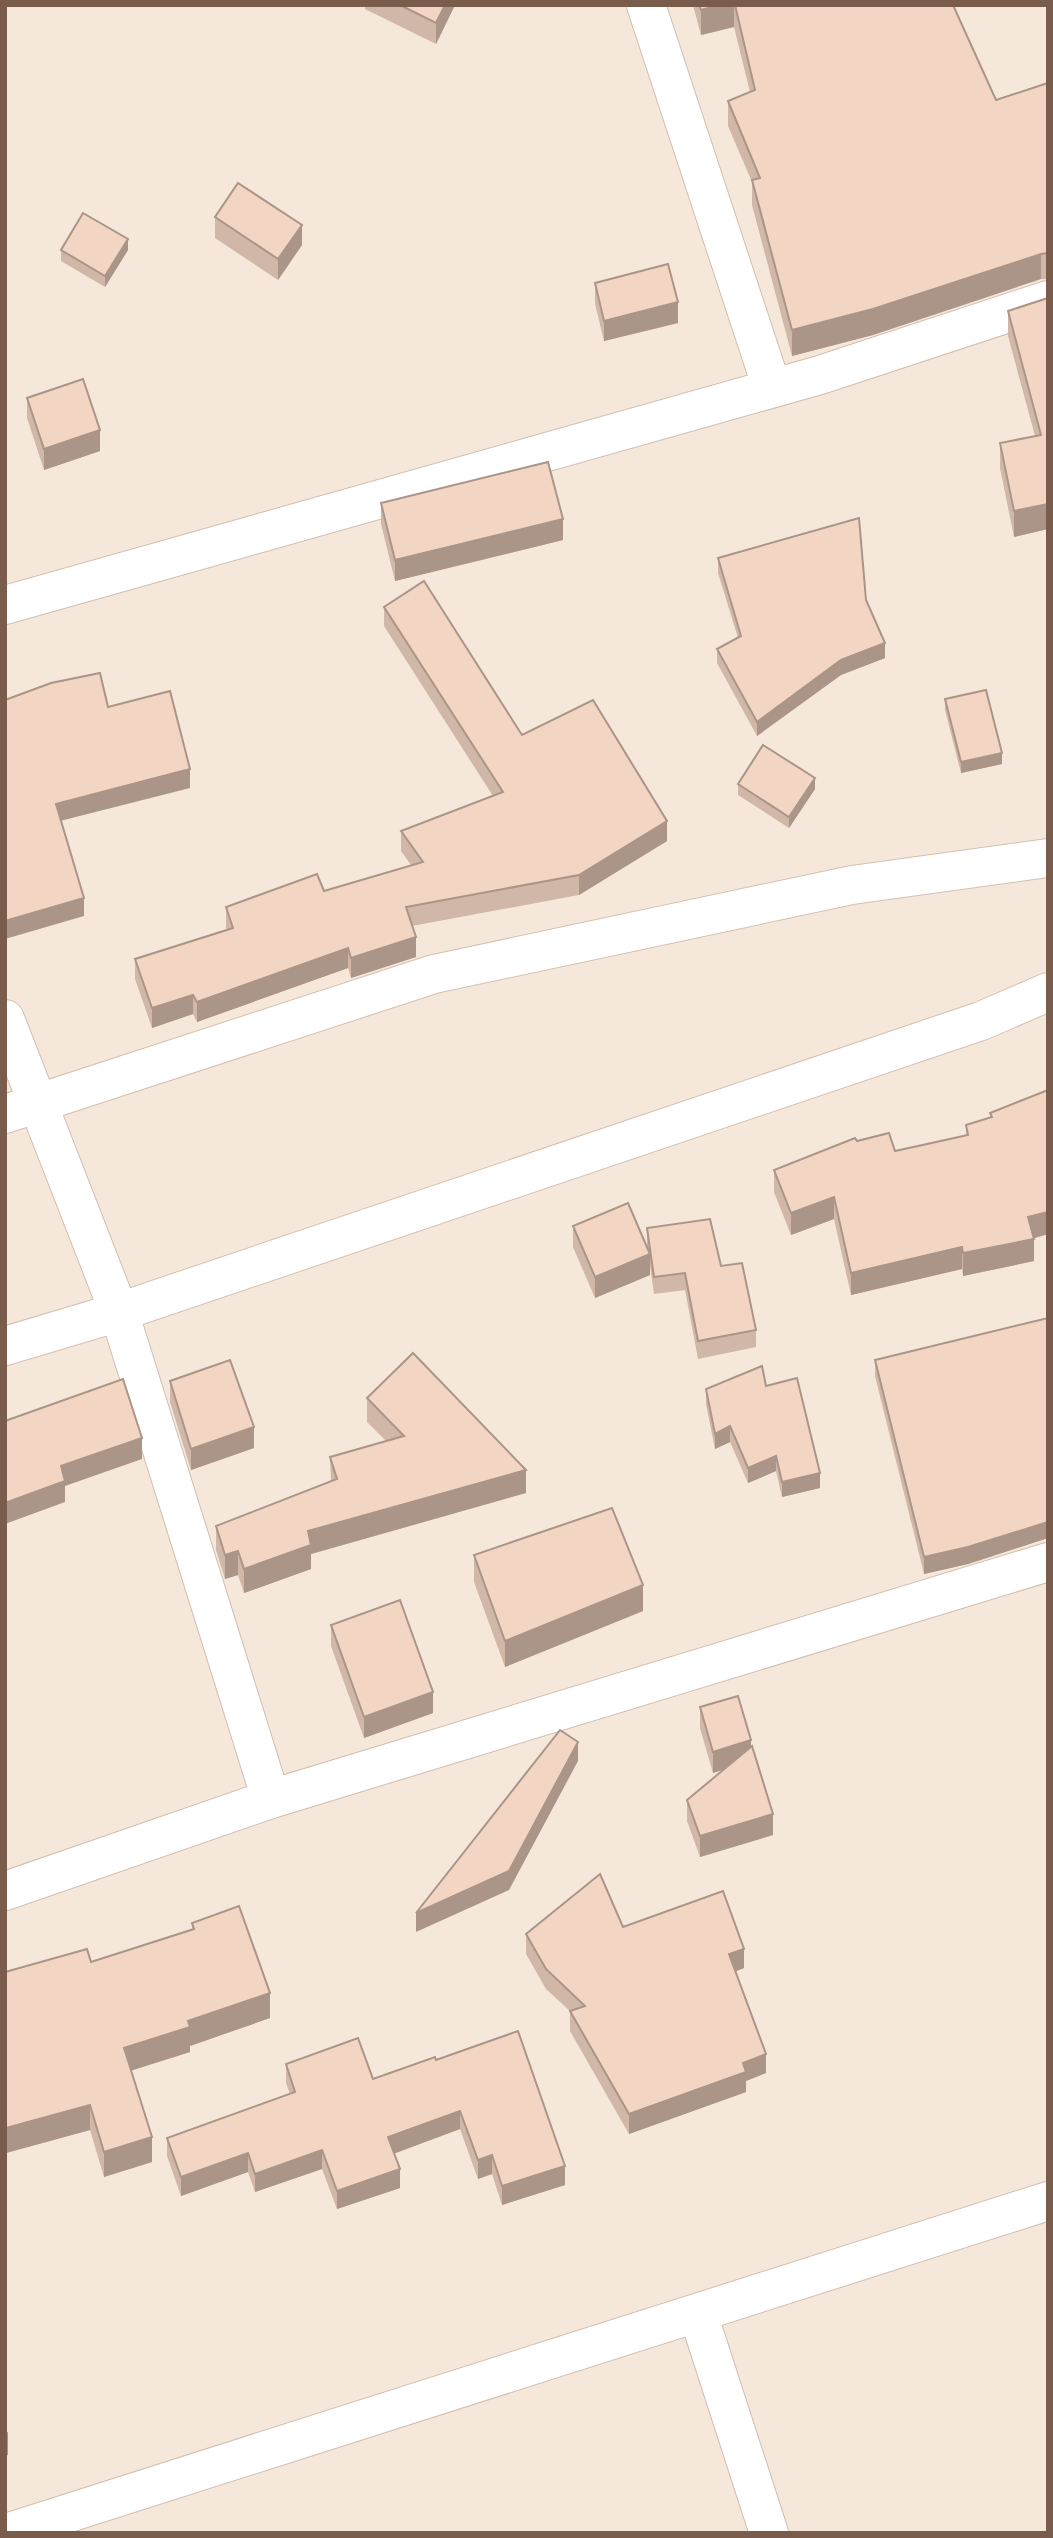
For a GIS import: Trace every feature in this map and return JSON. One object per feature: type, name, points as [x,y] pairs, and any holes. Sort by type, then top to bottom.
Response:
[{"type":"street","points":[[646,5],[772,388]]},
{"type":"street","points":[[5,605],[772,388],[1048,300]]},
{"type":"street","points":[[21,1109],[435,974],[852,885],[1048,858]]},
{"type":"street","points":[[5,1346],[119,1312],[981,1021],[1048,992]]},
{"type":"street","points":[[5,1019],[21,1109],[119,1312],[271,1799]]},
{"type":"street","points":[[5,1891],[271,1799],[1048,1562]]},
{"type":"street","points":[[6,2533],[1048,2201]]},
{"type":"street","points":[[698,2314],[769,2533]]},
{"type":"shaded area","points":[[5,5],[1048,5],[1048,2533],[5,2533]]},
{"type":"building","points":[[400,5],[445,5],[436,23]]},
{"type":"building","points":[[699,5],[719,5],[701,10]]},
{"type":"building","points":[[735,5],[953,5],[996,100],[1048,83],[1048,253],[873,309],[792,330],[752,180],[760,178],[728,101],[755,90]]},
{"type":"building","points":[[238,183],[302,225],[278,259],[215,217]]},
{"type":"building","points":[[83,213],[128,239],[105,276],[61,250]]},
{"type":"building","points":[[668,264],[678,302],[604,321],[595,283]]},
{"type":"building","points":[[1048,298],[1048,504],[1014,511],[1000,443],[1041,435],[1008,311]]},
{"type":"building","points":[[83,379],[100,430],[44,449],[27,398]]},
{"type":"building","points":[[548,462],[563,519],[395,560],[381,503]]},
{"type":"building","points":[[859,518],[866,600],[885,643],[841,660],[757,722],[717,649],[741,636],[718,558]]},
{"type":"building","points":[[424,581],[522,735],[593,700],[667,821],[579,875],[406,907],[416,937],[351,958],[348,948],[197,1002],[193,995],[152,1008],[135,959],[233,928],[226,907],[317,874],[324,891],[423,862],[401,831],[503,792],[384,607]]},
{"type":"building","points":[[100,673],[108,707],[170,691],[190,769],[56,804],[84,898],[5,921],[5,700],[51,683]]},
{"type":"building","points":[[986,690],[1002,753],[961,762],[945,699]]},
{"type":"building","points":[[763,745],[815,778],[789,817],[738,784]]},
{"type":"building","points":[[1048,1090],[1048,1212],[1028,1217],[1034,1239],[963,1253],[962,1247],[851,1273],[834,1197],[791,1213],[774,1170],[855,1138],[857,1141],[889,1133],[895,1151],[968,1135],[966,1125],[992,1117],[990,1113]]},
{"type":"building","points":[[628,1203],[650,1254],[595,1277],[573,1226]]},
{"type":"building","points":[[710,1219],[721,1266],[742,1263],[756,1330],[698,1341],[685,1273],[654,1277],[647,1228]]},
{"type":"building","points":[[1048,1318],[1048,1522],[968,1547],[924,1557],[875,1360]]},
{"type":"building","points":[[413,1353],[526,1470],[308,1531],[311,1545],[244,1569],[238,1551],[225,1555],[216,1526],[337,1479],[330,1457],[404,1436],[367,1398]]},
{"type":"building","points":[[230,1360],[254,1427],[191,1449],[170,1381]]},
{"type":"building","points":[[762,1366],[766,1386],[797,1378],[820,1473],[782,1482],[776,1456],[748,1468],[730,1426],[715,1434],[706,1389]]},
{"type":"building","points":[[123,1379],[142,1438],[61,1466],[65,1481],[5,1503],[5,1421]]},
{"type":"building","points":[[612,1508],[643,1585],[505,1641],[474,1555]]},
{"type":"building","points":[[400,1600],[433,1692],[364,1717],[331,1625]]},
{"type":"building","points":[[738,1696],[751,1740],[713,1752],[700,1707]]},
{"type":"building","points":[[560,1730],[578,1742],[509,1871],[416,1913]]},
{"type":"building","points":[[752,1746],[773,1814],[700,1836],[687,1800]]},
{"type":"building","points":[[600,1874],[623,1927],[723,1891],[744,1949],[729,1954],[766,2054],[743,2063],[746,2072],[629,2114],[570,2011],[585,2006],[546,1969],[526,1934]]},
{"type":"building","points":[[239,1906],[270,1993],[188,2021],[190,2027],[124,2048],[152,2137],[104,2152],[90,2105],[6,2128],[5,1972],[87,1949],[91,1962],[194,1929],[192,1923]]},
{"type":"building","points":[[518,2031],[565,2166],[502,2186],[492,2155],[478,2160],[460,2111],[388,2137],[400,2169],[337,2191],[322,2150],[255,2174],[248,2153],[181,2177],[167,2138],[295,2092],[286,2064],[358,2038],[373,2079]]}]
